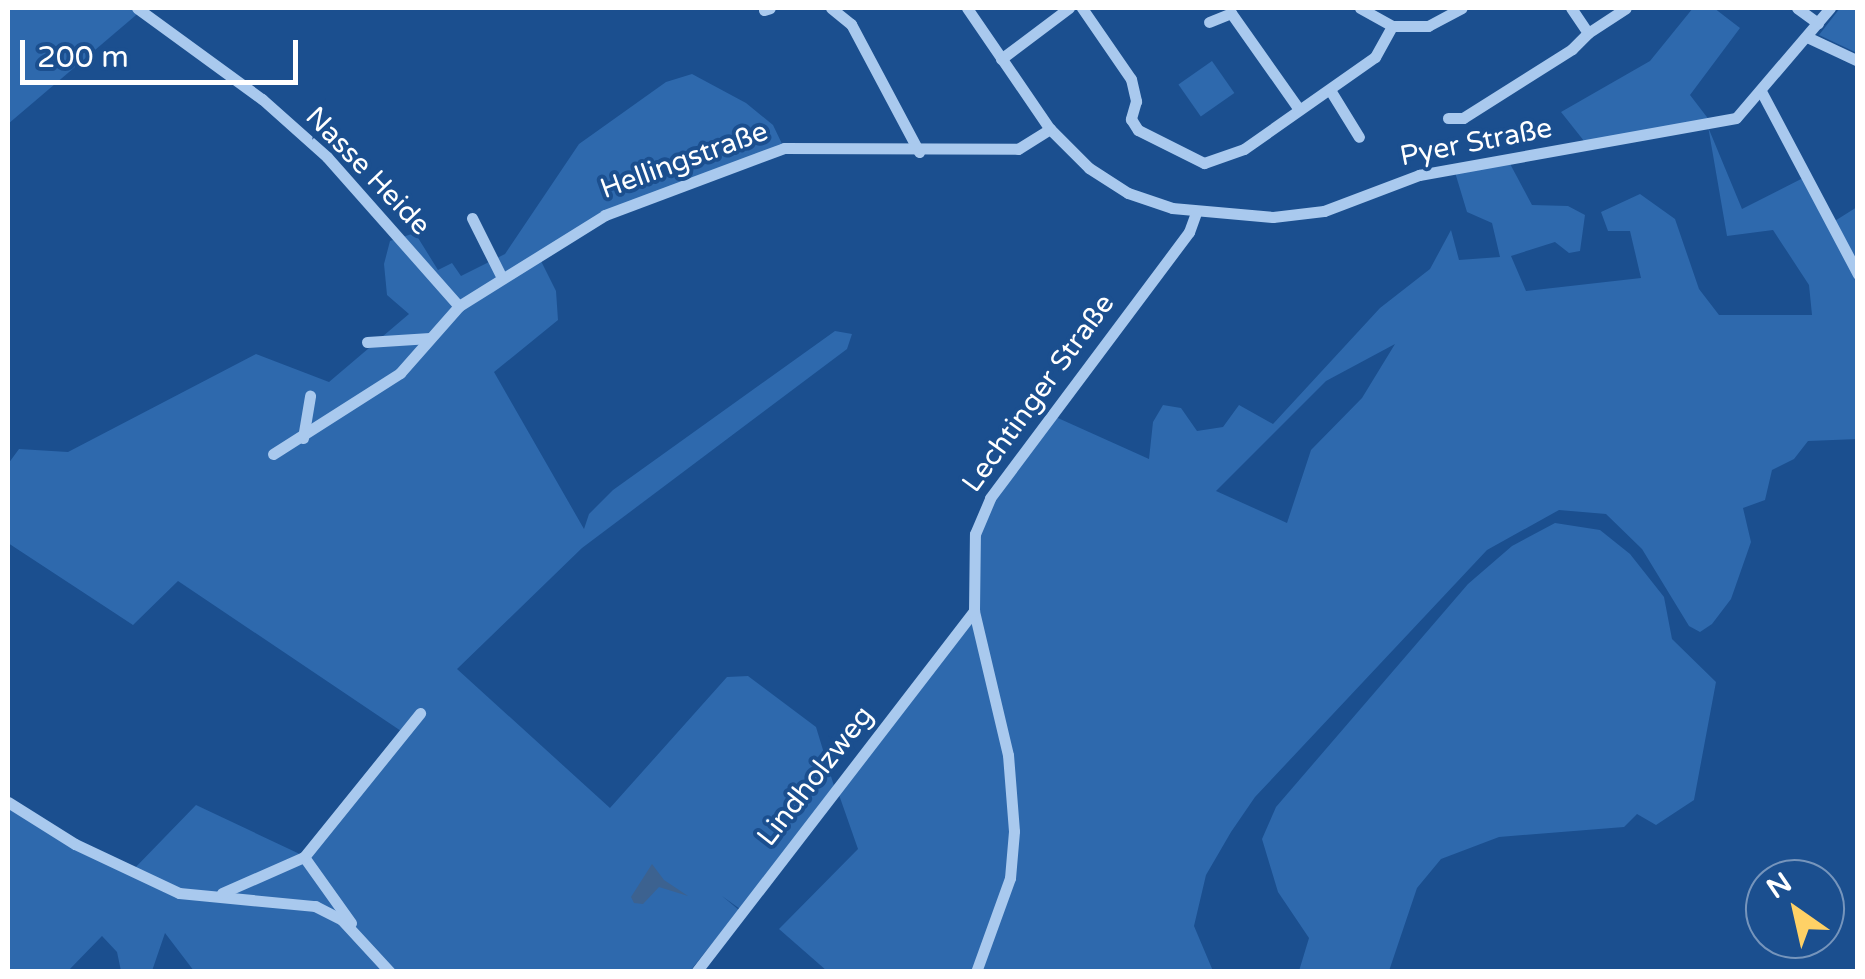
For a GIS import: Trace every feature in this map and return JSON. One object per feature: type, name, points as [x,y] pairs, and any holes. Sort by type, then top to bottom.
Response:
[{"type":"street","name":"Nasse Heide","points":[[137,8],[262,99],[327,158],[458,306]]},
{"type":"street","points":[[831,8],[851,24],[919,152]]},
{"type":"street","name":"Pyer Straße","points":[[967,8],[1050,130],[1088,168],[1128,193],[1196,213],[1273,217],[1324,211],[1419,175],[1736,118],[1762,93],[1830,8]]},
{"type":"street","points":[[1002,58],[1069,8]]},
{"type":"street","points":[[1082,8],[1131,79],[1136,101],[1131,119],[1138,130],[1181,157],[1222,161],[1375,57],[1392,26]]},
{"type":"street","points":[[1360,8],[1392,26],[1442,23],[1462,8]]},
{"type":"street","points":[[1570,8],[1588,34]]},
{"type":"street","points":[[1448,118],[1463,118],[1626,8]]},
{"type":"street","points":[[1797,8],[1818,23]]},
{"type":"street","points":[[1209,22],[1231,13],[1298,108]]},
{"type":"street","points":[[1807,37],[1858,60]]},
{"type":"street","points":[[1330,90],[1359,137]]},
{"type":"street","points":[[1762,93],[1858,274]]},
{"type":"street","name":"Hellingstraße","points":[[273,454],[400,373],[458,306],[605,215],[758,154],[784,148],[919,152],[1018,149],[1050,130]]},
{"type":"street","name":"Lechtinger Straße","points":[[976,972],[1010,878],[1014,831],[1008,755],[974,611],[975,534],[990,498],[1181,244],[1196,213]]},
{"type":"street","points":[[472,218],[502,278]]},
{"type":"street","points":[[366,342],[430,338]]},
{"type":"street","points":[[303,438],[310,396]]},
{"type":"street","name":"Lindholzweg","points":[[696,972],[974,611]]},
{"type":"street","points":[[218,895],[304,856],[420,713]]},
{"type":"street","points":[[8,802],[132,872],[179,893],[315,906],[357,934]]},
{"type":"street","points":[[304,856],[357,934],[390,972]]},
{"type":"shaded area","points":[[8,8],[141,8],[142,10],[8,124]]},
{"type":"shaded area","points":[[1693,8],[1714,8],[1740,28],[1690,95],[1713,125],[1588,146],[1561,112],[1650,61]]},
{"type":"shaded area","points":[[1840,8],[1857,8],[1857,53],[1819,35]]},
{"type":"shaded area","points":[[1212,61],[1234,93],[1201,116],[1178,85]]},
{"type":"shaded area","points":[[692,74],[746,103],[773,125],[784,148],[605,215],[539,257],[556,291],[558,320],[494,372],[584,529],[589,514],[613,490],[835,331],[852,334],[847,349],[582,548],[457,669],[610,808],[727,677],[748,676],[816,727],[834,786],[740,909],[722,896],[739,910],[690,971],[194,971],[165,933],[152,971],[121,971],[117,952],[102,936],[68,971],[8,971],[8,802],[131,872],[196,805],[304,856],[404,733],[178,581],[133,625],[8,543],[8,464],[19,449],[68,452],[256,354],[329,382],[409,314],[387,295],[384,264],[390,241],[415,233],[438,270],[452,263],[461,276],[505,254],[579,144],[666,82]]},
{"type":"shaded area","points":[[1708,128],[1742,209],[1805,177],[1830,224],[1857,207],[1858,439],[1808,441],[1794,459],[1772,470],[1765,500],[1743,508],[1751,542],[1731,599],[1712,624],[1700,632],[1689,626],[1642,549],[1606,514],[1559,510],[1487,550],[1255,797],[1231,832],[1206,875],[1194,926],[1213,971],[827,971],[779,929],[858,849],[838,792],[974,611],[981,514],[1049,414],[1149,459],[1153,422],[1163,405],[1181,408],[1197,431],[1223,427],[1239,405],[1273,424],[1380,308],[1430,269],[1451,230],[1459,260],[1500,257],[1492,223],[1467,212],[1454,169],[1508,160],[1532,205],[1568,206],[1585,215],[1580,251],[1569,253],[1555,242],[1511,256],[1526,291],[1641,278],[1630,231],[1608,231],[1601,212],[1640,194],[1675,219],[1699,289],[1719,315],[1812,315],[1809,285],[1773,230],[1727,236]],"holes":[[[1395,344],[1362,398],[1311,450],[1287,523],[1216,491],[1326,381]]]},
{"type":"shaded area","points":[[1555,523],[1600,530],[1630,554],[1664,597],[1672,639],[1716,682],[1694,800],[1656,825],[1637,814],[1624,827],[1499,837],[1441,859],[1417,888],[1389,971],[1299,971],[1309,938],[1278,892],[1262,839],[1276,807],[1468,584],[1512,546]]},
{"type":"shaded area","points":[[652,864],[664,880],[688,896],[659,887],[643,904],[634,903],[631,897]]}]
